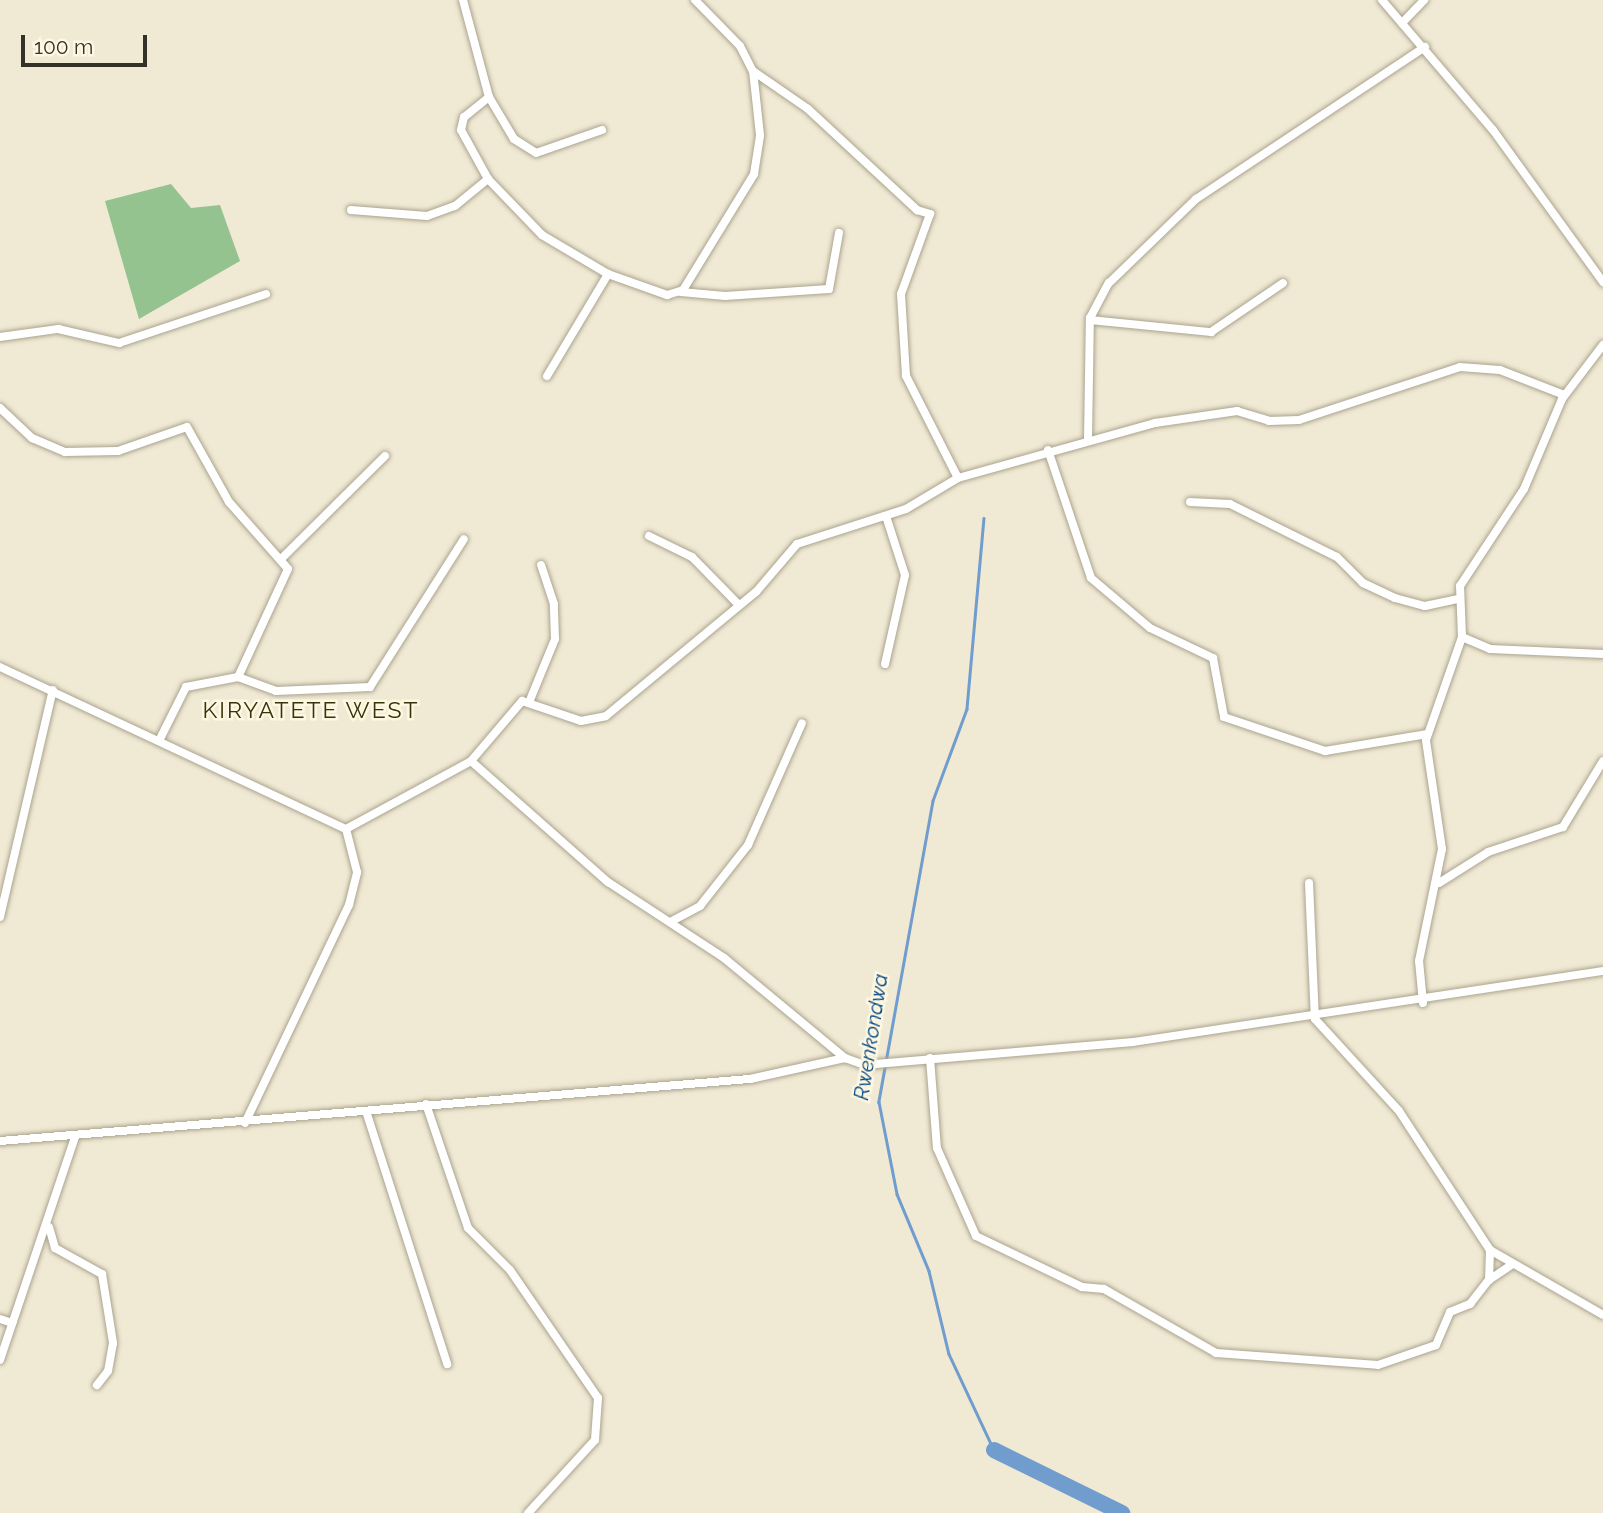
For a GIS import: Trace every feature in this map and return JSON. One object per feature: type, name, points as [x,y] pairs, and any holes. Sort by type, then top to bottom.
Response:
[{"type":"street","points":[[463,0],[489,97],[514,139],[536,153],[602,130]]},
{"type":"street","points":[[681,292],[757,164],[753,71],[740,46],[695,0]]},
{"type":"street","points":[[1382,0],[1425,47],[1603,282]]},
{"type":"street","points":[[1402,23],[1424,0]]},
{"type":"street","points":[[1088,439],[1090,320],[1109,283],[1191,203],[1425,47]]},
{"type":"street","points":[[753,71],[808,109],[918,211],[930,214],[901,294],[906,376],[958,478]]},
{"type":"street","points":[[489,97],[461,126],[488,179],[531,227],[608,274],[667,295],[681,292],[724,296],[829,289],[839,233]]},
{"type":"street","points":[[351,210],[427,216],[455,206],[488,179]]},
{"type":"street","points":[[547,376],[608,274]]},
{"type":"street","points":[[1090,320],[1211,332],[1283,283]]},
{"type":"street","points":[[0,337],[58,329],[119,343],[266,294]]},
{"type":"street","points":[[1423,1003],[1419,961],[1440,883],[1441,836],[1428,734],[1462,637],[1458,599],[1468,567],[1524,489],[1564,396],[1603,345]]},
{"type":"street","points":[[346,829],[471,761],[518,705],[530,700],[581,721],[606,716],[739,605],[797,544],[886,516],[958,478],[1088,439],[1237,411],[1269,421],[1299,420],[1475,366],[1564,396]]},
{"type":"street","points":[[0,408],[33,438],[65,452],[118,451],[187,428],[229,502],[282,558],[286,576],[238,677]]},
{"type":"street","points":[[1048,450],[1091,578],[1150,628],[1213,658],[1224,717],[1325,751],[1428,734]]},
{"type":"street","points":[[282,558],[386,456]]},
{"type":"street","points":[[1190,502],[1230,504],[1337,557],[1363,583],[1395,598],[1425,606],[1458,599]]},
{"type":"street","points":[[885,664],[905,575],[886,516]]},
{"type":"street","points":[[649,536],[692,557],[739,605]]},
{"type":"street","points":[[159,741],[186,687],[238,677],[276,691],[370,687],[464,539]]},
{"type":"street","points":[[530,700],[555,639],[554,604],[541,565]]},
{"type":"street","points":[[1462,637],[1490,649],[1603,654]]},
{"type":"street","points":[[0,667],[346,829]]},
{"type":"street","points":[[0,917],[53,690]]},
{"type":"street","points":[[672,921],[700,906],[748,845],[802,723]]},
{"type":"street","points":[[471,761],[608,882],[672,921],[845,1058],[864,1065],[1315,1019],[1603,971]]},
{"type":"street","points":[[1440,883],[1488,852],[1563,827],[1603,761]]},
{"type":"street","points":[[245,1123],[349,905],[357,872],[346,829]]},
{"type":"street","points":[[1309,883],[1315,1019],[1399,1111],[1490,1250],[1511,1265],[1603,1315]]},
{"type":"street","points":[[0,1141],[245,1123],[426,1104],[750,1079],[845,1058]]},
{"type":"street","points":[[930,1058],[937,1148],[976,1236],[1082,1287],[1104,1289],[1216,1353],[1378,1364],[1436,1345],[1450,1312],[1470,1304],[1489,1280],[1511,1265]]},
{"type":"street","points":[[426,1104],[468,1227],[510,1270],[598,1398],[595,1440],[528,1513]]},
{"type":"street","points":[[366,1111],[447,1364]]},
{"type":"street","points":[[0,1360],[49,1221],[75,1137]]},
{"type":"street","points":[[49,1221],[52,1245],[102,1275],[113,1343],[108,1371],[97,1385]]},
{"type":"street","points":[[1489,1280],[1490,1250]]},
{"type":"street","points":[[0,1319],[12,1323]]},
{"type":"green space","points":[[171,184],[191,208],[220,205],[240,261],[139,319],[105,201]]},
{"type":"waterway","name":"Rwenkondwa","points":[[984,518],[967,709],[933,801],[879,1102],[897,1194],[929,1271],[949,1354],[994,1450]]},
{"type":"waterway","name":"Rwenkondwa","points":[[994,1450],[1122,1513]]},
{"type":"district","name":"KIRYATETE WEST","points":[[311,710]]}]
